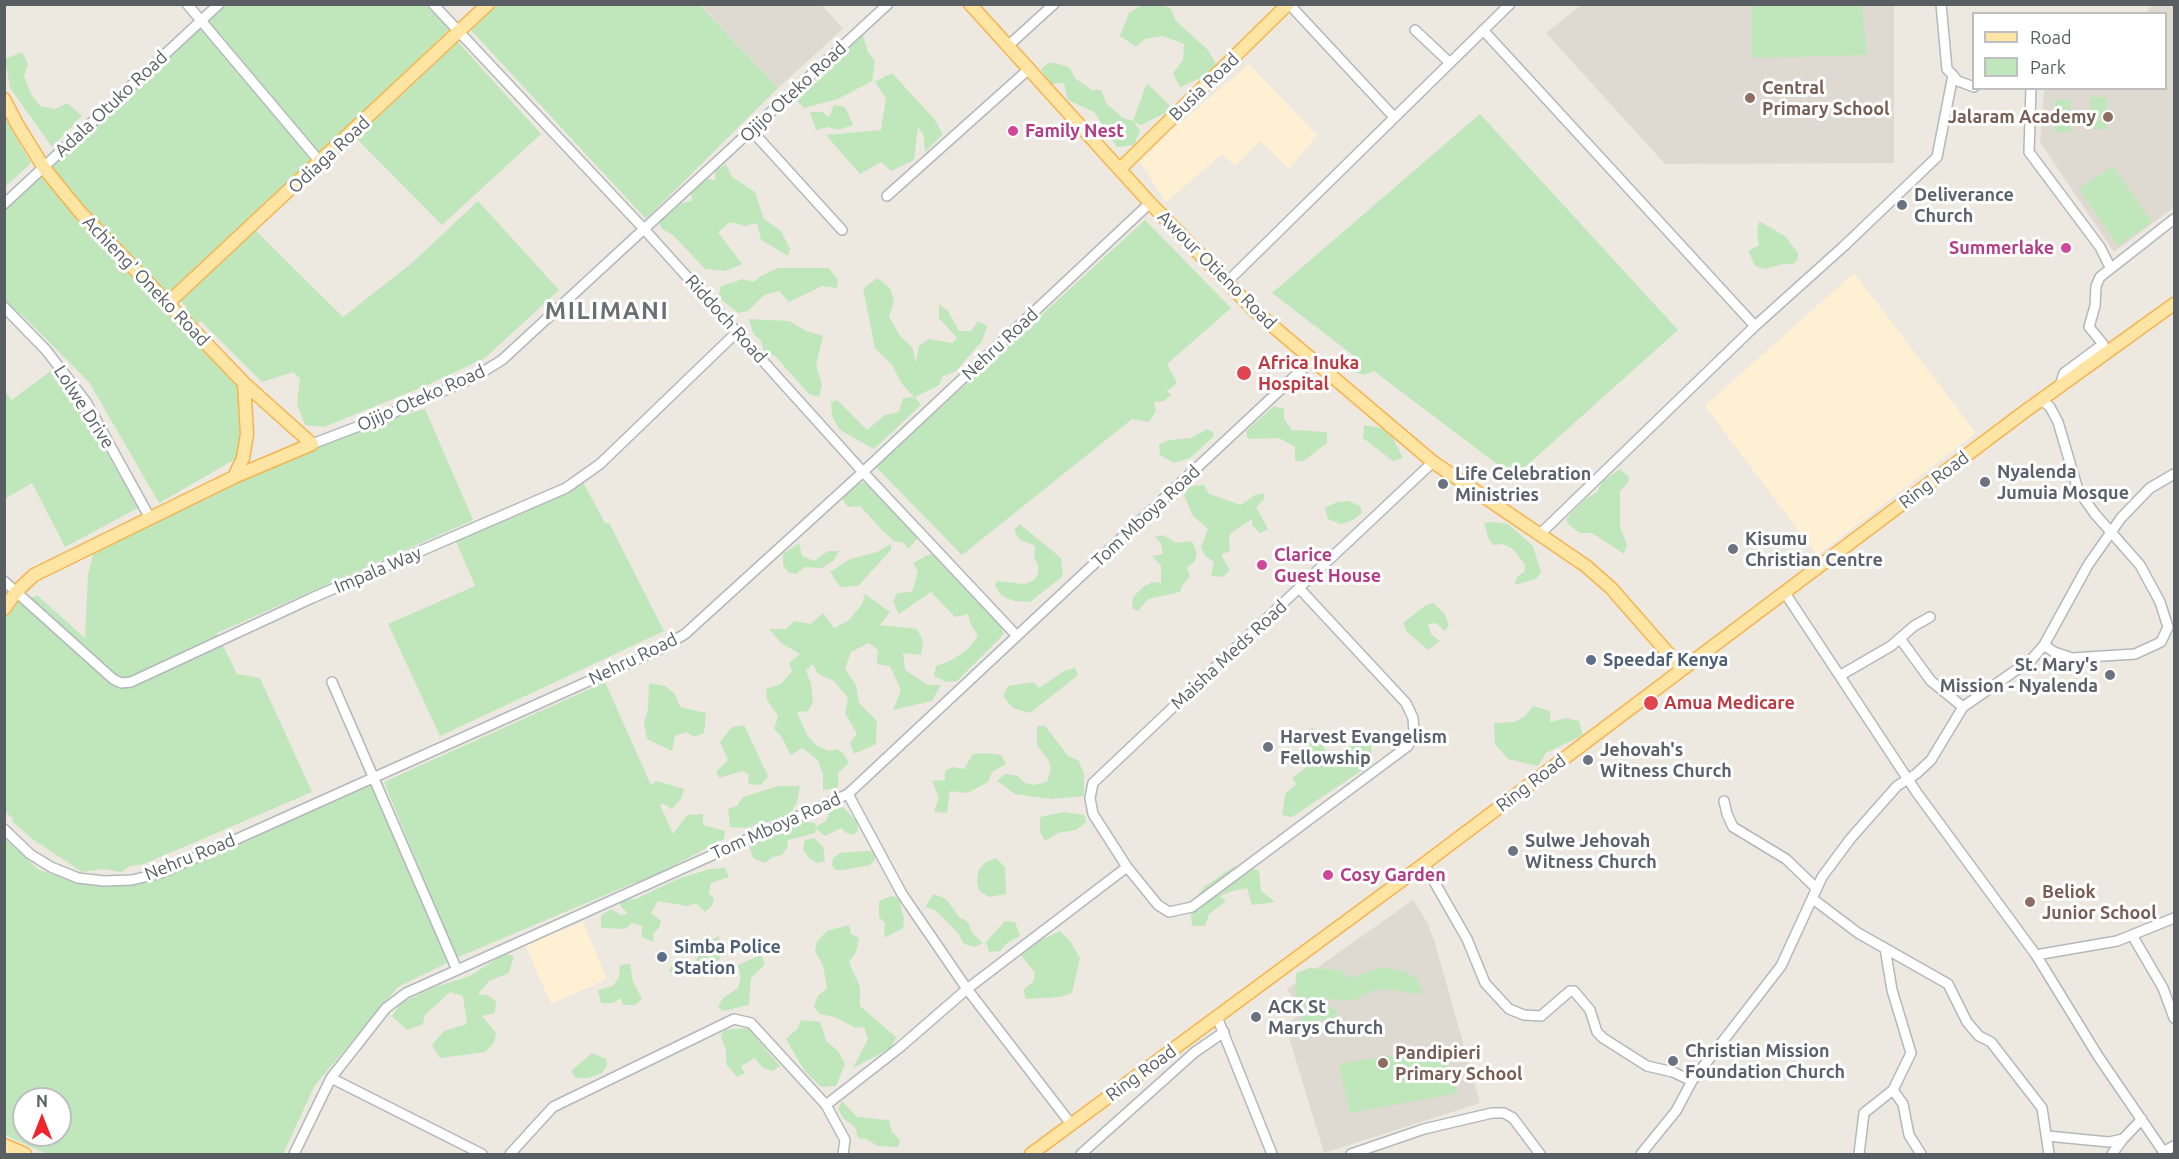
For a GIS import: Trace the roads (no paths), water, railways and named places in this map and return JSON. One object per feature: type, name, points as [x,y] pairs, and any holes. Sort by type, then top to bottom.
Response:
[{"type":"main road","name":"Odiaga Road","points":[[168,303],[321,163],[488,4]]},
{"type":"main road","name":"Awour Otieno Road","points":[[970,4],[1150,203],[1256,311],[1433,462],[1540,534],[1611,588],[1682,668]]},
{"type":"main road","name":"Busia Road","points":[[1120,169],[1289,4]]},
{"type":"main road","name":"Achieng' Oneko Road","points":[[4,99],[16,124],[44,168],[79,211],[244,383],[312,444]]},
{"type":"main road","name":"Ring Road","points":[[1031,1155],[1424,864],[1682,668],[2042,400],[2175,304]]},
{"type":"main road","points":[[234,477],[243,458],[247,434],[244,383]]},
{"type":"main road","name":"Ojijo Oteko Road","points":[[4,609],[16,592],[34,575],[234,477],[312,444]]},
{"type":"main road","points":[[4,1145],[25,1155]]},
{"type":"street","points":[[187,4],[321,163]]},
{"type":"street","name":"Adala Otuko Road","points":[[4,204],[219,4]]},
{"type":"street","name":"Riddoch Road","points":[[433,4],[644,230],[863,472],[1017,636]]},
{"type":"street","name":"Ojijo Oteko Road","points":[[312,444],[388,415],[473,378],[502,360],[888,4]]},
{"type":"street","points":[[1009,45],[1054,4]]},
{"type":"street","points":[[1289,4],[1395,117]]},
{"type":"street","points":[[1227,282],[1510,4]]},
{"type":"street","points":[[1941,4],[1945,63],[1958,81],[1972,86]]},
{"type":"street","points":[[1415,30],[1449,62]]},
{"type":"street","points":[[1483,30],[1755,326]]},
{"type":"street","points":[[887,196],[1030,68]]},
{"type":"street","points":[[1540,534],[1755,326],[1844,246],[1937,157],[1953,75]]},
{"type":"street","points":[[2031,90],[2029,152],[2100,247],[2110,267]]},
{"type":"street","points":[[752,131],[842,230]]},
{"type":"street","name":"Nehru Road","points":[[4,829],[30,854],[51,867],[78,878],[105,881],[132,880],[161,873],[658,650],[685,634],[863,472],[1150,203]]},
{"type":"street","points":[[2060,387],[2064,373],[2103,344],[2089,327],[2095,306],[2096,286],[2110,267],[2175,219]]},
{"type":"street","name":"Lolwe Drive","points":[[4,307],[46,350],[86,402],[150,518]]},
{"type":"street","name":"Impala Way","points":[[4,581],[113,679],[121,683],[131,682],[312,598],[566,488],[600,464],[737,332]]},
{"type":"street","name":"Tom Mboya Road","points":[[294,1155],[331,1078],[386,1008],[406,993],[848,794],[1312,360]]},
{"type":"street","points":[[2042,400],[2058,422],[2078,490],[2144,573],[2160,602],[2171,635],[2157,645],[2135,654],[2097,659],[2063,656],[2044,645]]},
{"type":"street","name":"Maisha Meds Road","points":[[1299,588],[1406,703],[1413,718],[1414,732],[1408,746],[1192,907],[1169,912],[1158,905],[1127,867],[1093,814],[1090,798],[1093,783],[1299,588],[1433,462]]},
{"type":"street","points":[[1641,1155],[1676,1112],[1692,1081],[1781,966],[1817,889],[1851,838],[1908,776],[1916,774],[1931,760],[1963,707],[2032,659],[2044,645],[2088,565],[2110,532],[2139,497],[2159,482],[2175,474]]},
{"type":"street","points":[[1785,593],[1926,806],[2036,955],[2164,1153],[2175,1146]]},
{"type":"street","points":[[1841,675],[1901,640],[1914,626],[1930,617]]},
{"type":"street","points":[[1901,640],[1931,681],[1963,707]]},
{"type":"street","points":[[332,682],[457,970]]},
{"type":"street","points":[[848,794],[902,894],[967,989],[1071,1124]]},
{"type":"street","points":[[1724,801],[1733,827],[1786,859],[1817,889]]},
{"type":"street","points":[[1424,864],[1467,939],[1485,983],[1509,1009],[1524,1015],[1541,1016],[1568,993],[1574,991],[1590,1010],[1597,1032],[1603,1038],[1647,1066],[1673,1072],[1692,1081]]},
{"type":"street","points":[[826,1106],[899,1048],[967,989],[1127,867]]},
{"type":"street","points":[[1813,899],[1858,933],[1948,984],[1967,1022],[1979,1036],[1991,1042],[2029,1088],[2042,1108],[2049,1155]]},
{"type":"street","points":[[2036,955],[2117,940],[2175,918]]},
{"type":"street","points":[[2132,935],[2156,974],[2175,1020],[2175,1026]]},
{"type":"street","points":[[1859,1155],[1864,1113],[1893,1090],[1911,1053],[1892,990],[1885,948]]},
{"type":"street","points":[[1217,1017],[1272,1155]]},
{"type":"street","points":[[510,1155],[553,1107],[734,1018],[751,1023],[826,1106],[845,1140],[843,1155]]},
{"type":"street","points":[[1081,1155],[1195,1052],[1224,1032]]},
{"type":"street","points":[[331,1078],[482,1155]]},
{"type":"street","points":[[1893,1090],[1903,1104],[1909,1135],[1922,1155]]},
{"type":"street","points":[[1351,1155],[1369,1152],[1424,1129],[1492,1113],[1504,1113],[1513,1118],[1540,1155]]},
{"type":"street","points":[[2112,1155],[2122,1139],[2142,1119]]},
{"type":"street","points":[[2047,1136],[2097,1142],[2122,1139]]},
{"type":"place","name":"Central Primary School","points":[[1750,98]]},
{"type":"place","name":"Jalaram Academy","points":[[2108,117]]},
{"type":"place","name":"Family Nest","points":[[1013,131]]},
{"type":"place","name":"Deliverance Church","points":[[1902,205]]},
{"type":"place","name":"Summerlake","points":[[2066,248]]},
{"type":"place","name":"Africa Inuka Hospital","points":[[1244,373]]},
{"type":"place","name":"Nyalenda Jumuia Mosque","points":[[1985,482]]},
{"type":"place","name":"Life Celebration Ministries","points":[[1443,484]]},
{"type":"place","name":"Kisumu Christian Centre","points":[[1733,549]]},
{"type":"place","name":"Clarice Guest House","points":[[1262,565]]},
{"type":"place","name":"Speedaf Kenya","points":[[1591,660]]},
{"type":"place","name":"St. Mary's Mission - Nyalenda","points":[[2110,675]]},
{"type":"place","name":"Amua Medicare","points":[[1651,703]]},
{"type":"place","name":"Harvest Evangelism Fellowship","points":[[1268,747]]},
{"type":"place","name":"Jehovah's Witness Church","points":[[1588,760]]},
{"type":"place","name":"Sulwe Jehovah Witness Church","points":[[1513,851]]},
{"type":"place","name":"Cosy Garden","points":[[1328,875]]},
{"type":"place","name":"Beliok Junior School","points":[[2030,902]]},
{"type":"place","name":"Simba Police Station","points":[[662,957]]},
{"type":"place","name":"ACK St Marys Church","points":[[1256,1017]]},
{"type":"place","name":"Christian Mission Foundation Church","points":[[1673,1061]]},
{"type":"place","name":"Pandipieri Primary School","points":[[1383,1063]]},
{"type":"district","name":"MILIMANI","points":[[607,311]]}]
